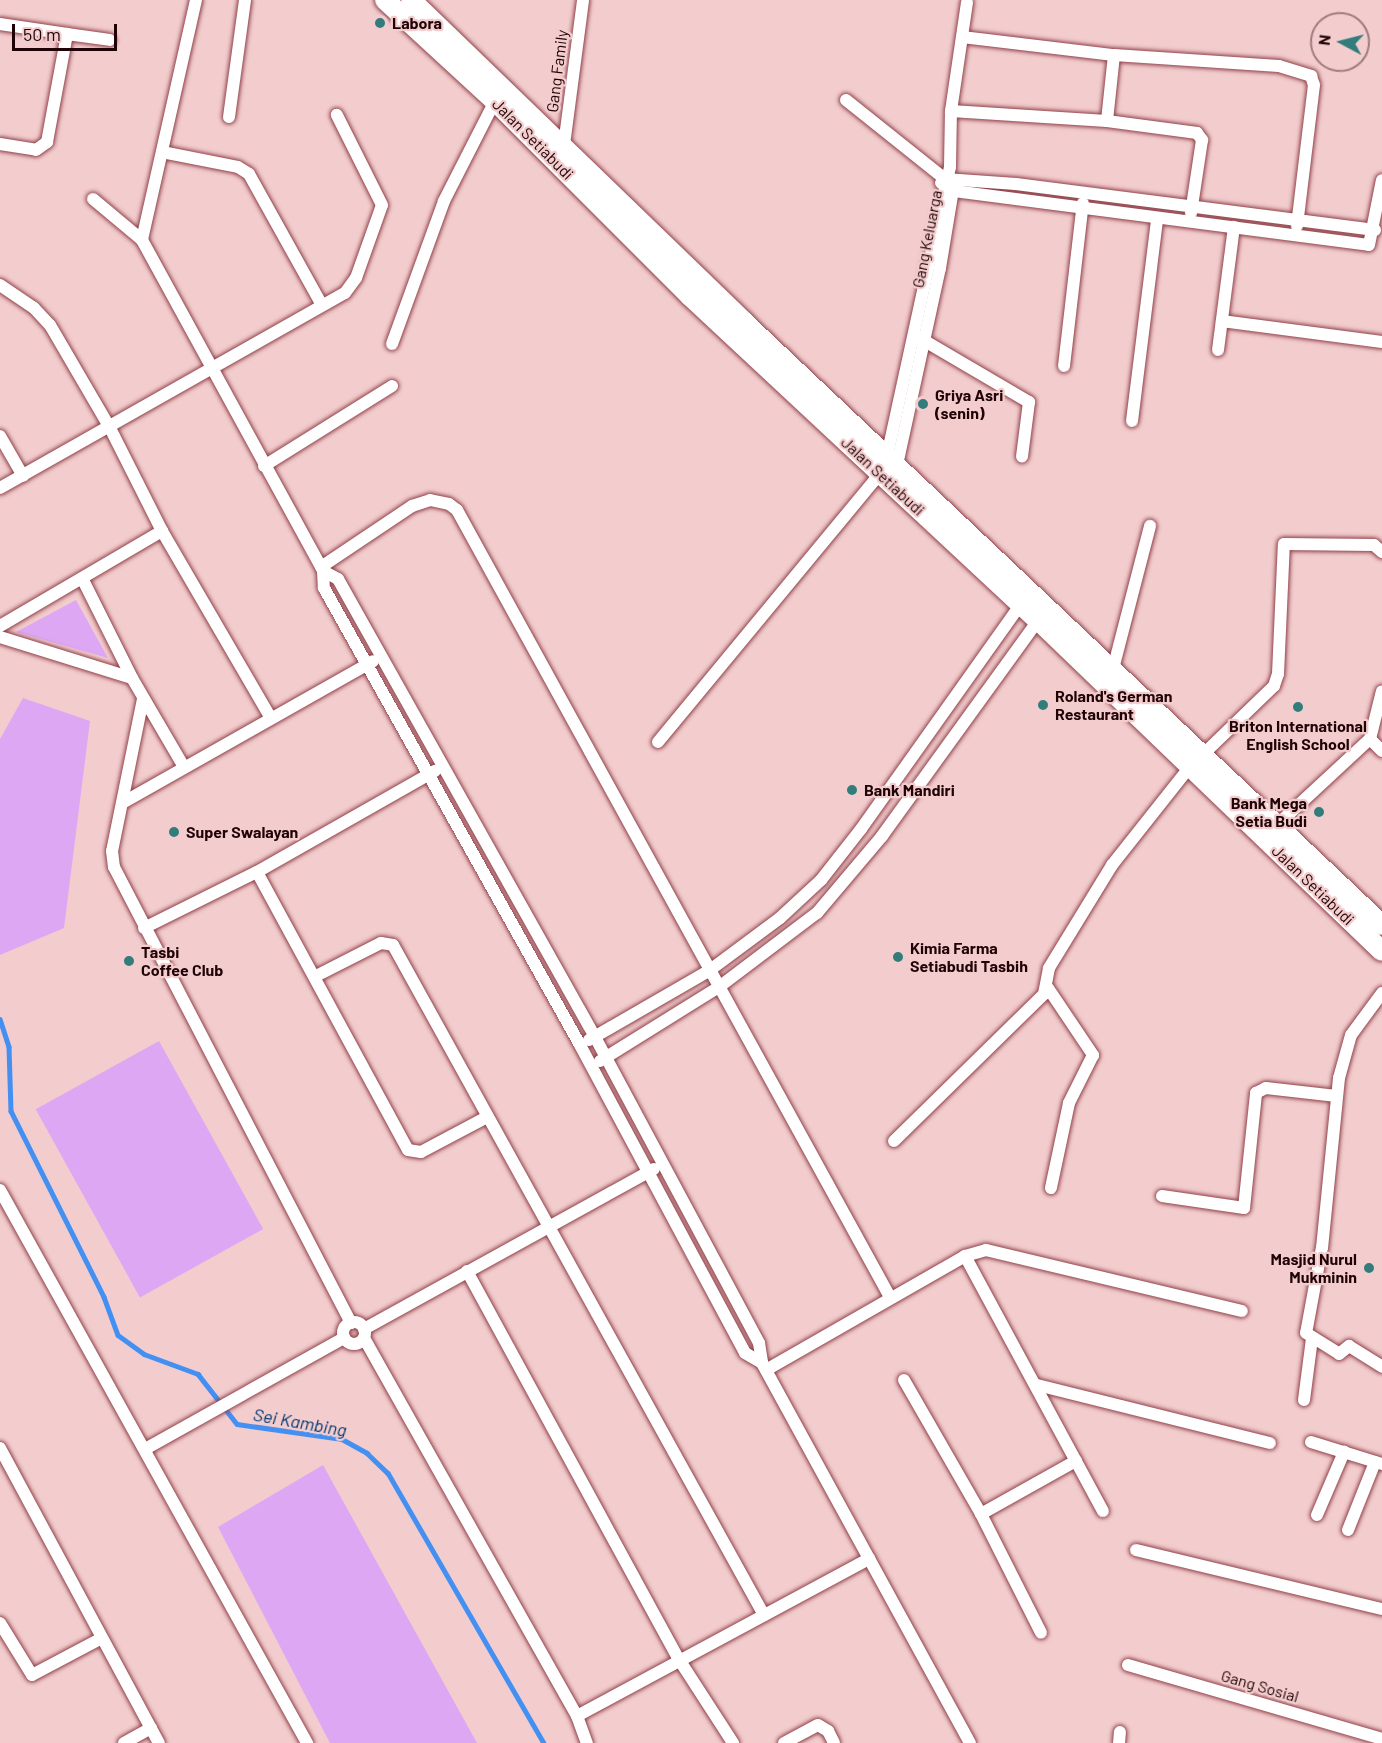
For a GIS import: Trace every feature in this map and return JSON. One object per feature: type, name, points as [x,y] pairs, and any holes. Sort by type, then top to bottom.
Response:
[{"type":"main road","name":"Jalan Setiabudi","points":[[385,0],[495,101],[690,296],[1025,598],[1113,669],[1195,762],[1276,825],[1382,925]]},
{"type":"main road","name":"Jalan Setiabudi","points":[[411,0],[564,145],[744,322],[884,470]]},
{"type":"main road","name":"Jalan Setiabudi","points":[[1043,613],[1195,762],[1382,951]]},
{"type":"street","points":[[142,240],[196,0]]},
{"type":"street","points":[[229,117],[245,0]]},
{"type":"street","name":"Gang Family","points":[[564,145],[583,0]]},
{"type":"street","name":"Gang Keluarga","points":[[884,470],[918,337],[947,180],[951,111],[967,2]]},
{"type":"street","points":[[0,24],[110,40]]},
{"type":"street","points":[[0,144],[36,150],[47,142],[67,34]]},
{"type":"street","points":[[962,37],[1114,55],[1279,66],[1311,76],[1314,85],[1295,234]]},
{"type":"street","points":[[1107,121],[1114,55]]},
{"type":"street","points":[[846,100],[947,180],[1083,209],[1156,220],[1234,226],[1369,245],[1375,230],[1382,180]]},
{"type":"street","points":[[392,344],[444,201],[495,101]]},
{"type":"street","points":[[951,111],[1107,121],[1199,134],[1202,140],[1190,223]]},
{"type":"street","points":[[0,488],[211,371],[322,304],[345,293],[351,285],[382,205],[337,115]]},
{"type":"street","points":[[162,152],[238,167],[249,174],[322,304]]},
{"type":"street","points":[[947,180],[1084,193],[1375,230]]},
{"type":"street","points":[[1064,366],[1084,193]]},
{"type":"street","points":[[93,199],[142,240],[211,371],[322,569],[324,588],[580,1045],[745,1353],[764,1367]]},
{"type":"street","points":[[1132,421],[1156,220]]},
{"type":"street","points":[[1218,350],[1234,226]]},
{"type":"street","points":[[0,285],[34,308],[50,325],[110,428],[162,531],[271,718]]},
{"type":"street","points":[[1222,321],[1382,342]]},
{"type":"street","points":[[918,337],[1029,402],[1023,457]]},
{"type":"street","points":[[264,466],[392,387]]},
{"type":"street","points":[[0,436],[23,476]]},
{"type":"street","points":[[658,742],[884,470]]},
{"type":"street","points":[[322,569],[412,506],[430,500],[449,504],[457,510],[890,1297]]},
{"type":"street","points":[[1113,669],[1150,526]]},
{"type":"street","points":[[0,626],[83,580],[162,531]]},
{"type":"street","points":[[1051,1188],[1069,1103],[1093,1055],[1048,988],[1049,968],[1112,865],[1195,762],[1276,681],[1284,544],[1374,545],[1382,552]]},
{"type":"street","points":[[322,569],[338,579],[596,1037],[759,1343],[764,1367],[970,1743]]},
{"type":"street","points":[[83,580],[132,678],[184,767]]},
{"type":"street","points":[[580,1045],[710,970],[780,918],[821,880],[866,823],[1025,598]]},
{"type":"street","points":[[591,1066],[719,987],[817,913],[882,836],[1043,613]]},
{"type":"street","points":[[0,637],[132,678]]},
{"type":"street","points":[[124,802],[381,656]]},
{"type":"street","points":[[1276,825],[1370,739],[1382,691]]},
{"type":"street","points":[[144,699],[112,860],[144,928],[351,1323],[363,1333],[577,1716],[587,1743]]},
{"type":"street","points":[[1370,739],[1382,751]]},
{"type":"street","points":[[144,928],[257,872],[443,765]]},
{"type":"street","points":[[900,775],[917,788]]},
{"type":"street","points":[[866,823],[882,836]]},
{"type":"street","points":[[257,872],[316,976],[408,1150],[421,1152],[487,1117]]},
{"type":"street","points":[[316,976],[381,943],[390,943],[487,1117],[551,1225],[764,1615]]},
{"type":"street","points":[[894,1141],[1048,988]]},
{"type":"street","points":[[1382,993],[1351,1035],[1337,1096],[1322,1247],[1306,1331],[1312,1338],[1339,1354],[1349,1346],[1382,1367]]},
{"type":"street","points":[[1162,1196],[1245,1208],[1256,1092],[1266,1088],[1337,1096]]},
{"type":"street","points":[[351,1323],[344,1329],[344,1338],[351,1344],[363,1333],[466,1271],[664,1164]]},
{"type":"street","points":[[0,1190],[147,1448],[307,1743]]},
{"type":"street","points":[[764,1367],[965,1256],[992,1251],[1242,1311]]},
{"type":"street","points":[[965,1256],[1037,1385],[1103,1511]]},
{"type":"street","points":[[466,1271],[680,1661],[733,1743]]},
{"type":"street","points":[[147,1448],[344,1338]]},
{"type":"street","points":[[1304,1400],[1312,1338]]},
{"type":"street","points":[[904,1380],[981,1514],[1041,1633]]},
{"type":"street","points":[[1037,1385],[1270,1443]]},
{"type":"street","points":[[1311,1442],[1378,1463],[1348,1530]]},
{"type":"street","points":[[0,1448],[100,1639],[159,1743]]},
{"type":"street","points":[[1317,1515],[1344,1452]]},
{"type":"street","points":[[981,1514],[1076,1461]]},
{"type":"street","points":[[1136,1551],[1382,1609]]},
{"type":"street","points":[[577,1716],[869,1559]]},
{"type":"street","points":[[0,1623],[32,1675],[100,1639]]},
{"type":"street","name":"Gang Sosial","points":[[1128,1665],[1382,1739]]},
{"type":"street","points":[[784,1743],[818,1725],[828,1731],[834,1743]]},
{"type":"street","points":[[124,1743],[151,1728]]},
{"type":"shaded area","points":[[76,600],[108,658],[16,632]]},
{"type":"shaded area","points":[[23,698],[90,721],[64,928],[0,955],[0,739]]},
{"type":"shaded area","points":[[159,1041],[263,1229],[140,1297],[36,1109]]},
{"type":"shaded area","points":[[323,1465],[477,1743],[330,1743],[218,1527]]},
{"type":"waterway","name":"Sei Kambing","points":[[0,1019],[9,1047],[11,1111],[104,1297],[118,1335],[144,1354],[198,1374],[237,1424],[342,1439],[367,1453],[388,1473],[544,1743]]},
{"type":"place","name":"Labora","points":[[380,23]]},
{"type":"place","name":"Griya Asri (senin)","points":[[923,404]]},
{"type":"place","name":"Roland's German Restaurant","points":[[1043,705]]},
{"type":"place","name":"Briton International English School","points":[[1298,707]]},
{"type":"place","name":"Bank Mandiri","points":[[852,790]]},
{"type":"place","name":"Bank Mega Setia Budi","points":[[1319,812]]},
{"type":"place","name":"Super Swalayan","points":[[174,832]]},
{"type":"place","name":"Kimia Farma Setiabudi Tasbih","points":[[898,957]]},
{"type":"place","name":"Tasbi Coffee Club","points":[[129,961]]},
{"type":"place","name":"Masjid Nurul Mukminin","points":[[1369,1268]]}]
